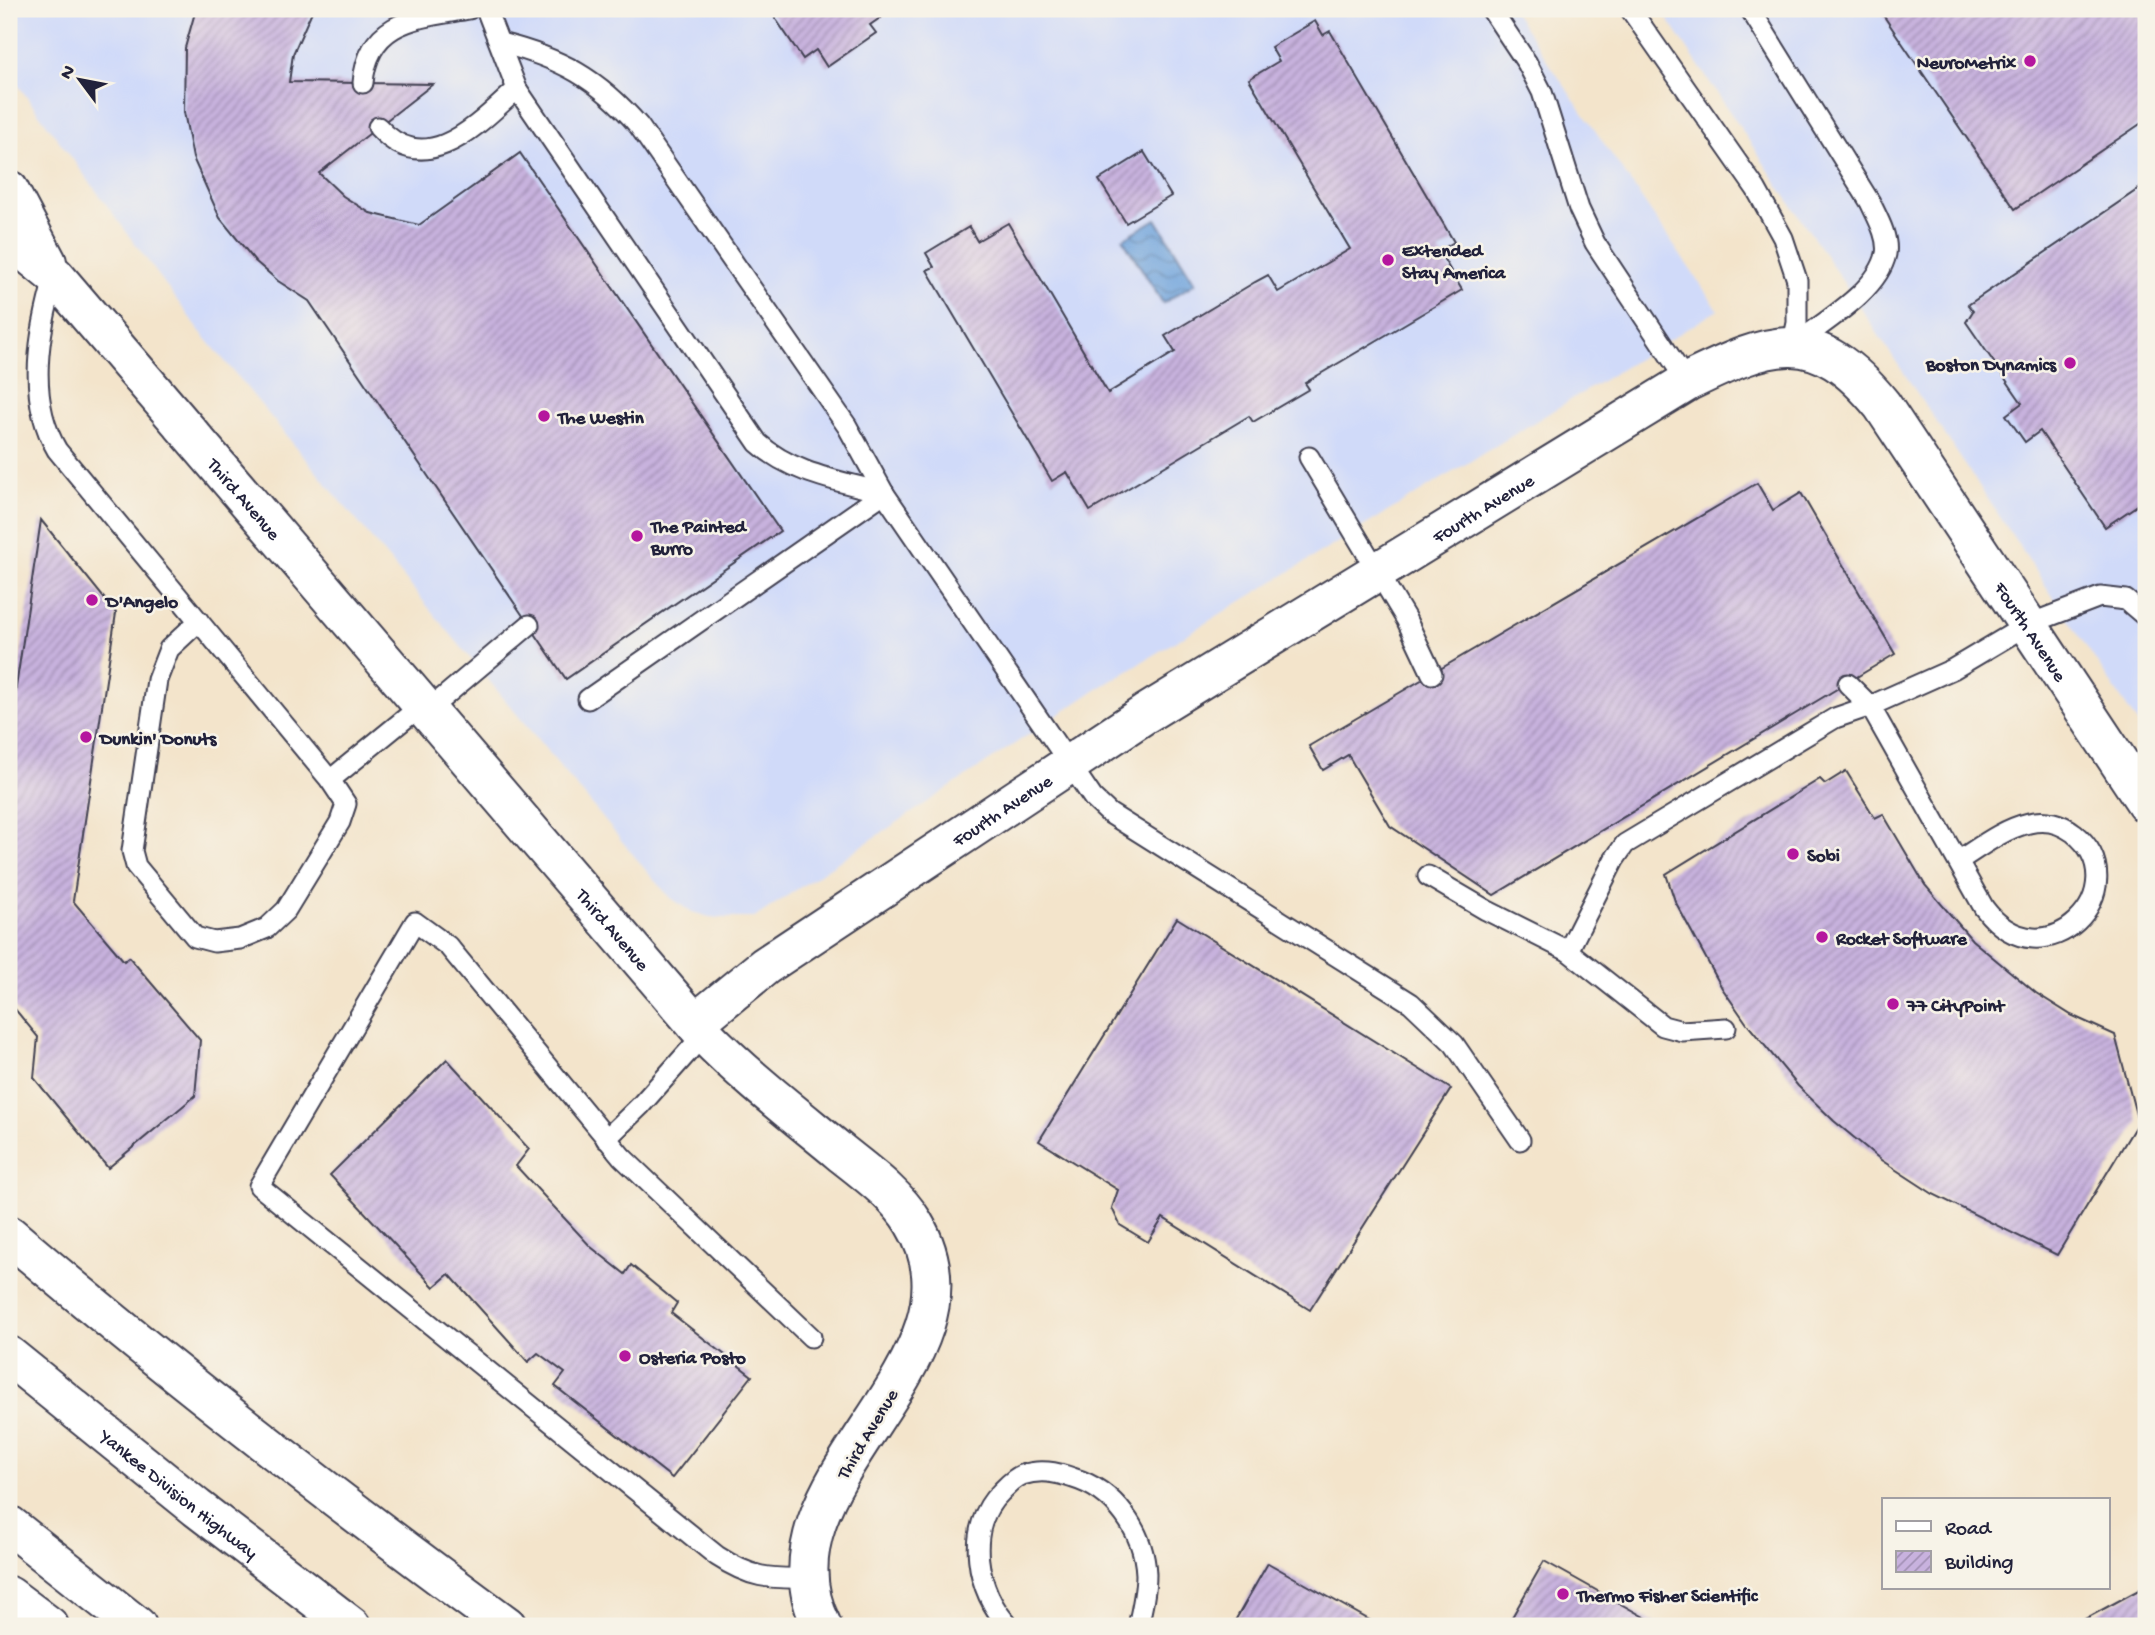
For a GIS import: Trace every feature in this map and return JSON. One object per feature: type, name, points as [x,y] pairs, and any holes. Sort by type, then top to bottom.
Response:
[{"type":"main road","name":"Third Avenue","points":[[9,190],[55,276]]},
{"type":"main road","name":"Third Avenue","points":[[9,238],[55,276],[699,1029],[897,1202],[920,1236],[931,1269],[931,1305],[922,1333],[822,1507],[811,1542],[808,1578],[810,1594],[822,1626]]},
{"type":"main road","name":"Fourth Avenue","points":[[699,1029],[765,966],[1071,763],[1687,382],[1749,352],[1792,346],[1826,354],[1861,380],[1882,405],[2146,803]]},
{"type":"main road","points":[[9,1235],[118,1327],[346,1507],[507,1626]]},
{"type":"main road","name":"Yankee Division Highway","points":[[9,1356],[197,1508],[351,1626]]},
{"type":"main road","points":[[9,1525],[137,1626]]},
{"type":"main road","points":[[9,1595],[49,1626]]},
{"type":"lane","points":[[363,83],[365,65],[373,47],[392,29],[416,18],[469,9]]},
{"type":"lane","points":[[486,9],[517,89],[758,443],[774,457],[797,467],[884,493]]},
{"type":"lane","points":[[1491,9],[1542,92],[1579,209],[1595,243],[1687,382]]},
{"type":"lane","points":[[1630,9],[1756,189],[1783,238],[1797,280],[1797,323],[1792,346]]},
{"type":"lane","points":[[1750,9],[1870,202],[1884,232],[1886,253],[1876,276],[1864,291],[1792,346]]},
{"type":"lane","points":[[500,43],[558,61],[606,90],[622,106],[847,426],[884,493],[1093,798],[1109,813],[1418,1009],[1468,1061],[1520,1140]]},
{"type":"lane","points":[[378,127],[407,146],[438,147],[464,135],[517,89]]},
{"type":"lane","points":[[55,276],[44,311],[40,355],[41,413],[47,434],[57,450],[199,621],[344,798],[344,816],[297,895],[278,920],[257,934],[231,941],[204,941],[188,931],[136,866],[132,851],[157,680],[169,649],[199,621]]},
{"type":"lane","points":[[1309,457],[1406,619],[1432,674]]},
{"type":"lane","points":[[587,699],[884,493]]},
{"type":"lane","points":[[1568,951],[1614,860],[1625,844],[1835,719],[1953,668],[2027,625],[2110,596],[2135,605],[2146,617]]},
{"type":"lane","points":[[330,780],[529,625]]},
{"type":"lane","points":[[1848,684],[1870,706],[1958,861],[1993,919],[2019,935],[2035,939],[2066,931],[2085,914],[2093,901],[2096,875],[2093,863],[2080,838],[2058,824],[2044,821],[2016,827],[1958,861]]},
{"type":"lane","points":[[1427,876],[1486,910],[1568,951],[1663,1026],[1682,1031],[1726,1028]]},
{"type":"lane","points":[[808,1578],[761,1578],[737,1569],[717,1556],[259,1186],[415,922],[448,946],[606,1139],[811,1336]]},
{"type":"lane","points":[[606,1139],[640,1107],[699,1029]]},
{"type":"lane","points":[[1009,1626],[993,1604],[982,1576],[977,1545],[982,1520],[994,1499],[1018,1476],[1053,1471],[1106,1493],[1125,1516],[1139,1545],[1146,1571],[1145,1595],[1138,1626]]},
{"type":"shaded area","points":[[9,9],[1512,9],[1718,310],[1091,693],[754,918],[713,918],[692,912],[671,898],[654,880],[199,330],[9,73]]},
{"type":"shaded area","points":[[1666,9],[2146,9],[2146,736],[1665,15]]},
{"type":"water","points":[[1156,219],[1195,283],[1163,303],[1123,239]]},
{"type":"building","name":"The Westin","points":[[196,9],[313,9],[293,54],[289,82],[433,84],[319,173],[343,196],[370,213],[419,225],[520,153],[780,531],[566,679],[309,301],[278,281],[255,261],[220,218],[193,158],[184,112],[185,48]]},
{"type":"building","points":[[769,9],[893,9],[870,25],[876,33],[827,67],[816,50],[803,59]]},
{"type":"building","name":"NeuroMetrix","points":[[1879,9],[2146,9],[2146,120],[2015,209]]},
{"type":"building","name":"Extended Stay America","points":[[1315,21],[1323,35],[1330,31],[1454,242],[1439,251],[1462,290],[1305,383],[1309,389],[1253,422],[1249,416],[1090,511],[1067,472],[1052,481],[927,270],[934,267],[926,253],[969,227],[977,241],[1008,223],[1108,393],[1175,352],[1165,336],[1255,282],[1268,275],[1278,292],[1350,249],[1249,79],[1279,61],[1271,47]]},
{"type":"building","points":[[1144,152],[1171,196],[1126,223],[1099,180]]},
{"type":"building","name":"Boston Dynamics","points":[[2146,184],[2146,507],[2142,502],[2105,527],[2040,431],[2025,442],[2006,415],[2022,403],[1966,322],[1973,311],[1968,305]]},
{"type":"building","points":[[1757,483],[1773,510],[1801,493],[1895,654],[1494,895],[1390,826],[1348,755],[1323,770],[1309,746]]},
{"type":"building","points":[[41,520],[116,613],[73,901],[124,961],[129,957],[200,1040],[195,1096],[108,1168],[34,1078],[38,1037],[9,1002],[9,734]]},
{"type":"building","name":"77 CityPoint","points":[[1846,771],[1875,818],[1883,814],[1925,885],[1972,940],[2036,993],[2071,1015],[2115,1035],[2138,1122],[2057,1255],[1933,1194],[1881,1160],[1834,1121],[1798,1086],[1747,1024],[1722,988],[1675,901],[1666,874],[1820,779],[1825,784]]},
{"type":"building","points":[[1177,918],[1451,1089],[1310,1310],[1163,1218],[1148,1242],[1120,1225],[1112,1208],[1118,1190],[1039,1141]]},
{"type":"building","points":[[447,1059],[529,1149],[516,1166],[591,1247],[625,1274],[631,1265],[677,1303],[671,1313],[752,1376],[672,1478],[555,1386],[565,1373],[538,1353],[528,1362],[449,1274],[434,1287],[330,1175]]},
{"type":"building","name":"Thermo Fisher Scientific","points":[[1544,1561],[1660,1626],[1507,1626]]},
{"type":"building","points":[[1268,1563],[1380,1626],[1232,1626]]},
{"type":"building","points":[[2146,1586],[2146,1626],[2072,1626]]},
{"type":"place","name":"NeuroMetrix","points":[[2030,61]]},
{"type":"place","name":"Extended Stay America","points":[[1388,260]]},
{"type":"place","name":"Boston Dynamics","points":[[2070,363]]},
{"type":"place","name":"The Westin","points":[[544,416]]},
{"type":"place","name":"The Painted Burro","points":[[637,536]]},
{"type":"place","name":"D'Angelo","points":[[92,600]]},
{"type":"place","name":"Dunkin' Donuts","points":[[86,737]]},
{"type":"place","name":"Sobi","points":[[1793,854]]},
{"type":"place","name":"Rocket Software","points":[[1822,937]]},
{"type":"place","name":"77 CityPoint","points":[[1893,1004]]},
{"type":"place","name":"Osteria Posto","points":[[625,1356]]},
{"type":"place","name":"Thermo Fisher Scientific","points":[[1563,1594]]}]
